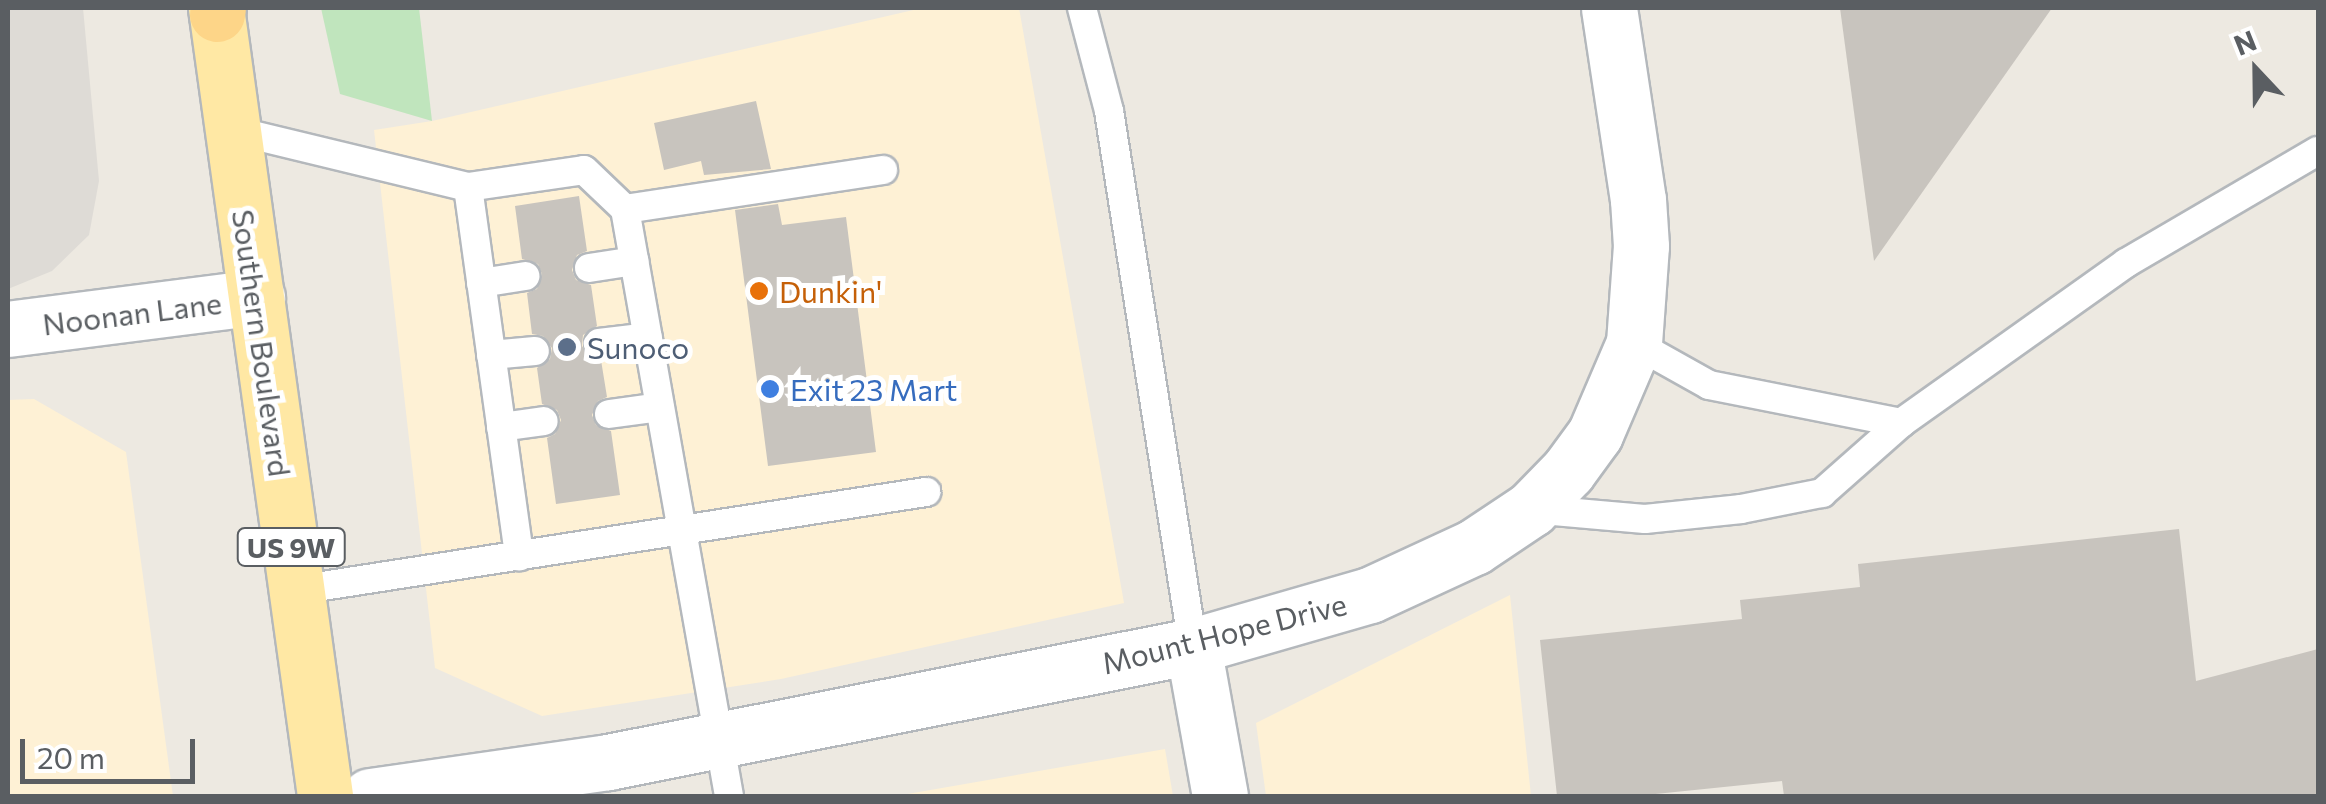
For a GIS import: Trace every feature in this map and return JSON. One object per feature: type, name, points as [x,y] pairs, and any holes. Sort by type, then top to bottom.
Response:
[{"type":"main road","name":"Southern Boulevard","points":[[217,10],[325,796]]},
{"type":"street","name":"Mount Hope Drive","points":[[370,796],[608,762],[1194,646],[1370,595],[1474,547],[1531,509],[1595,434],[1634,343],[1641,246],[1638,200],[1609,8]]},
{"type":"street","name":"Noonan Lane","points":[[8,329],[257,297]]},
{"type":"street","points":[[1194,646],[1220,796]]},
{"type":"lane","points":[[1082,8],[1109,111],[1194,646]]},
{"type":"lane","points":[[232,130],[468,187],[584,170],[625,208],[729,796]]},
{"type":"lane","points":[[1531,509],[1646,519],[1741,509],[1822,492],[1901,423],[2126,264],[2318,151]]},
{"type":"lane","points":[[625,208],[884,170]]},
{"type":"lane","points":[[468,187],[519,556]]},
{"type":"lane","points":[[589,268],[634,262]]},
{"type":"lane","points":[[481,282],[525,276]]},
{"type":"lane","points":[[599,343],[648,337]]},
{"type":"lane","points":[[1634,343],[1709,385],[1901,423]]},
{"type":"lane","points":[[490,355],[535,351]]},
{"type":"lane","points":[[609,414],[660,407]]},
{"type":"lane","points":[[501,427],[544,421]]},
{"type":"lane","points":[[297,590],[926,492]]},
{"type":"shaded area","points":[[8,8],[83,8],[99,181],[89,235],[52,271],[8,289]]},
{"type":"shaded area","points":[[922,8],[1019,8],[1124,603],[781,679],[542,716],[435,668],[374,130],[432,121]]},
{"type":"shaded area","points":[[34,399],[126,452],[173,796],[8,796],[8,400]]},
{"type":"shaded area","points":[[1510,595],[1531,796],[1266,796],[1256,723]]},
{"type":"shaded area","points":[[1165,749],[1173,796],[896,796]]},
{"type":"green space","points":[[321,8],[419,8],[432,121],[340,94]]},
{"type":"building","points":[[1840,8],[2052,8],[1874,261]]},
{"type":"building","points":[[756,101],[771,169],[704,175],[701,161],[664,170],[654,123]]},
{"type":"building","name":"Sunoco","points":[[579,196],[587,251],[577,255],[572,270],[576,280],[591,285],[597,326],[583,335],[582,346],[591,359],[601,360],[607,397],[598,401],[592,415],[596,425],[611,431],[620,495],[556,504],[547,438],[555,434],[561,420],[557,410],[542,404],[537,368],[550,359],[552,348],[543,336],[532,334],[527,293],[537,289],[542,274],[538,264],[522,259],[515,206]]},
{"type":"building","points":[[778,204],[782,225],[846,217],[876,452],[768,466],[735,210]]},
{"type":"building","points":[[2179,529],[2196,681],[2318,649],[2318,796],[1784,796],[1782,781],[1636,796],[1557,796],[1540,640],[1742,619],[1740,600],[1860,587],[1858,564]]},
{"type":"place","name":"Dunkin'","points":[[759,291]]},
{"type":"place","name":"Sunoco","points":[[567,347]]},
{"type":"place","name":"Exit 23 Mart","points":[[770,389]]}]
